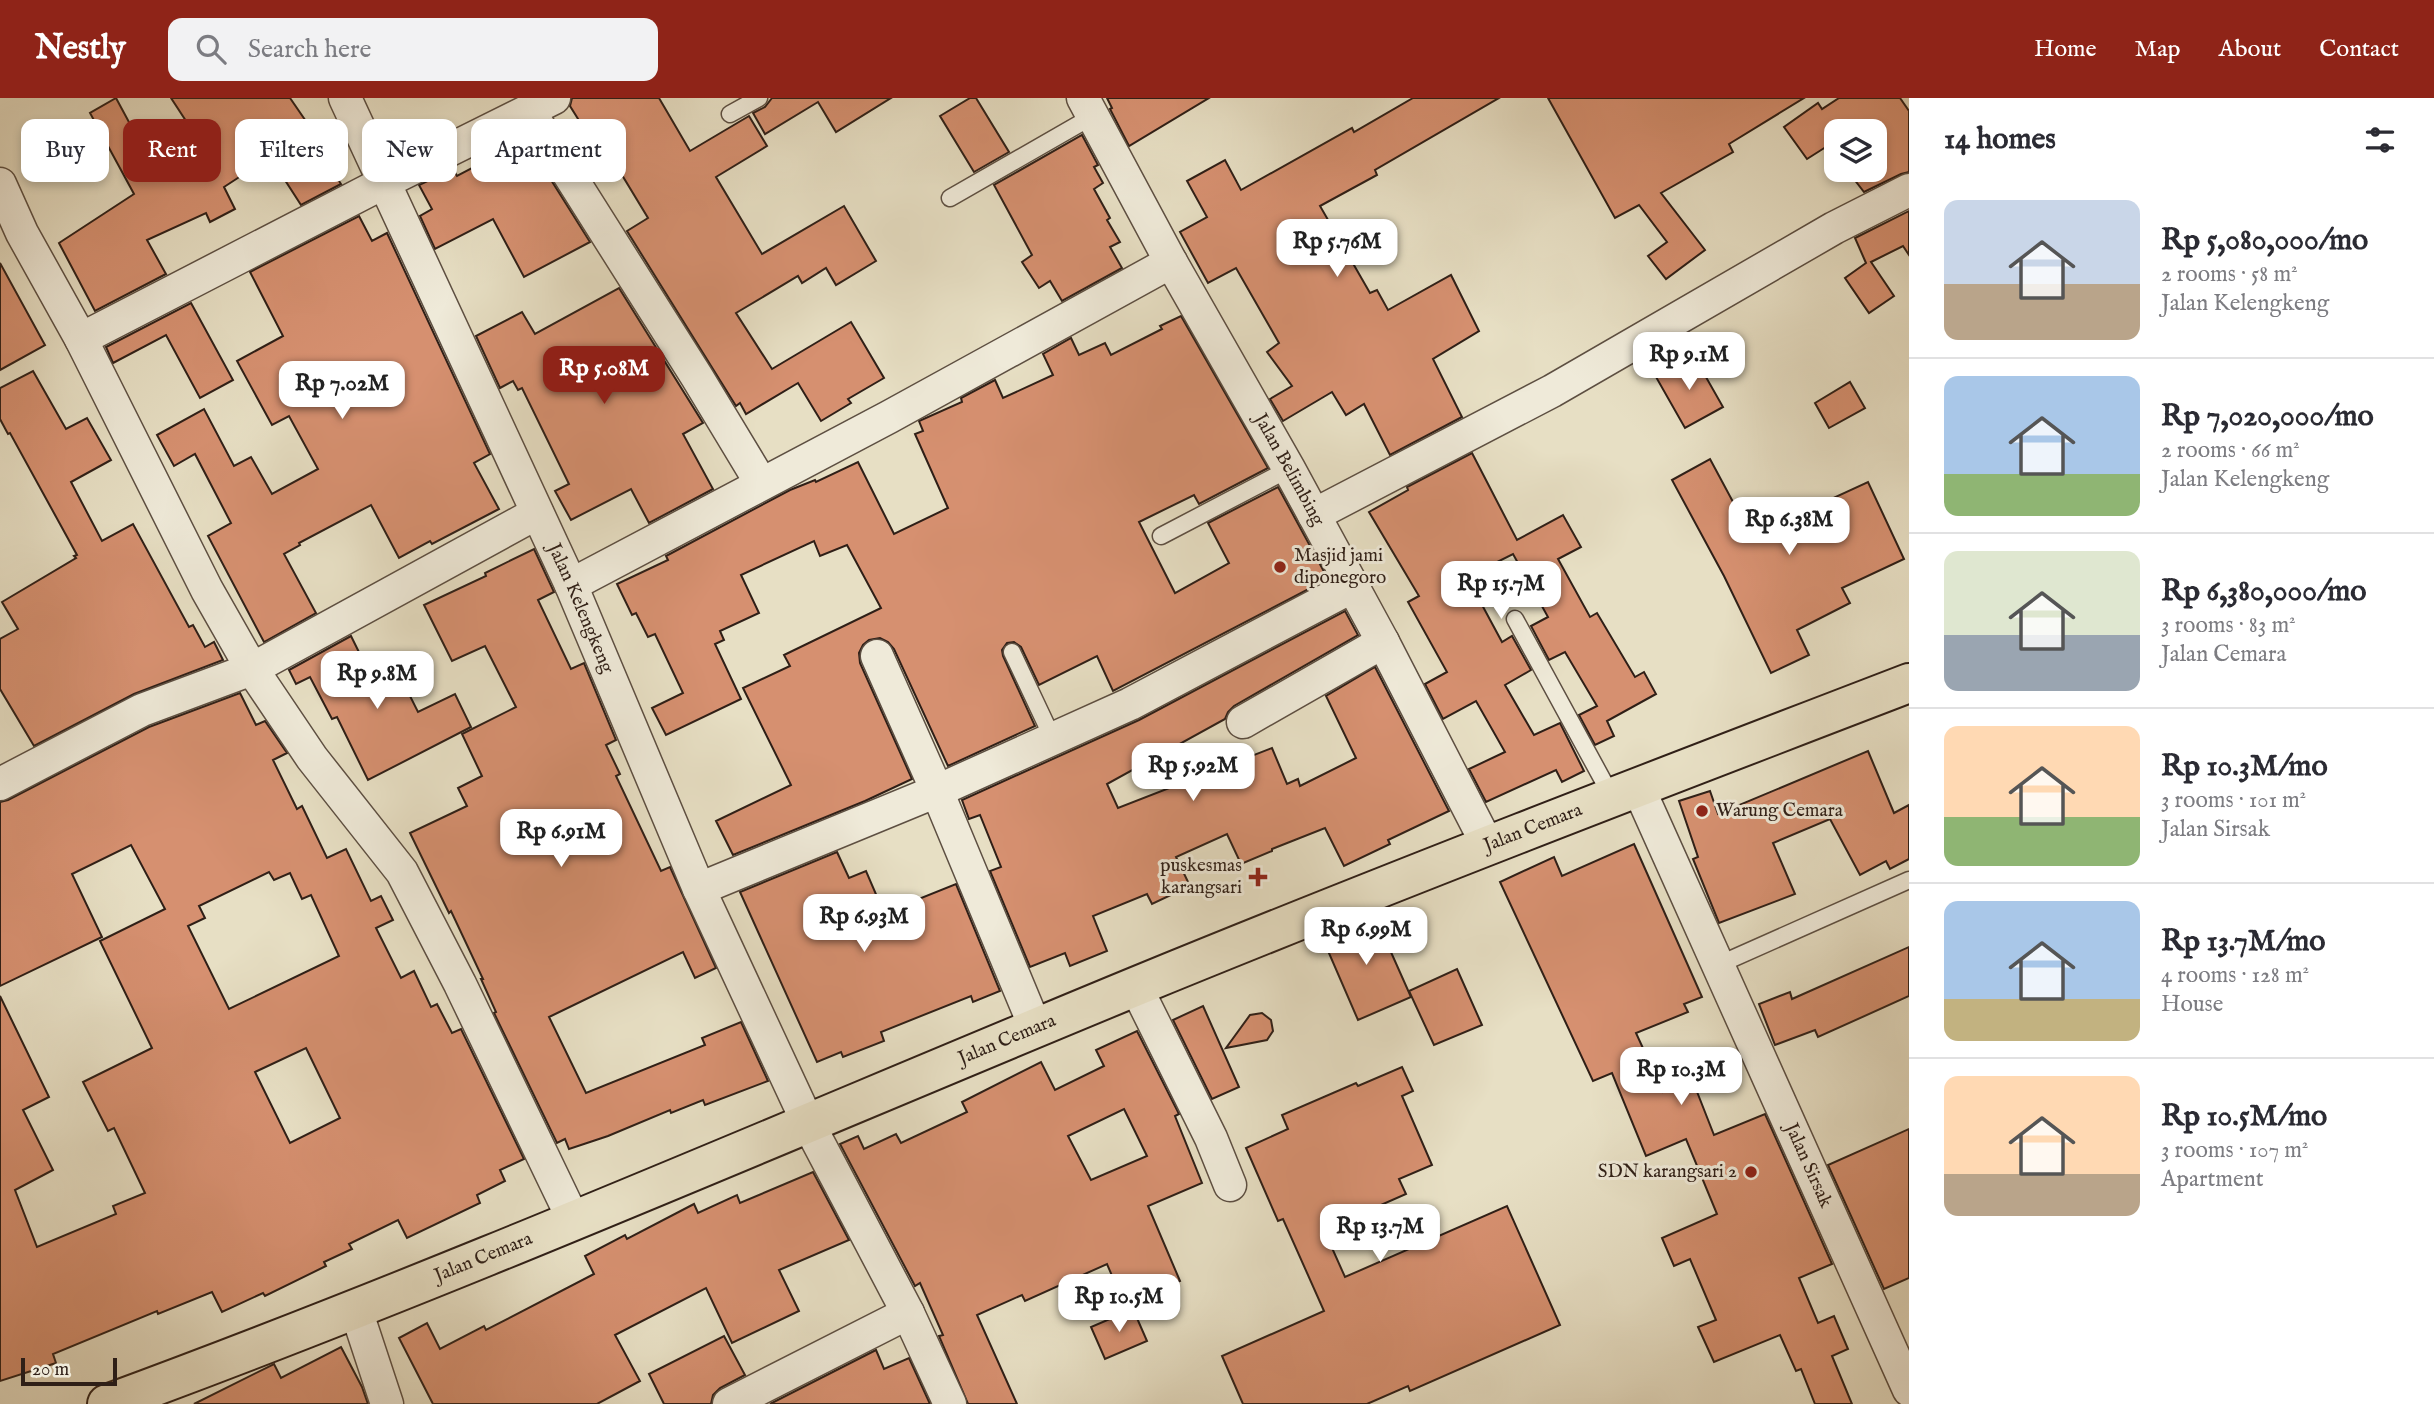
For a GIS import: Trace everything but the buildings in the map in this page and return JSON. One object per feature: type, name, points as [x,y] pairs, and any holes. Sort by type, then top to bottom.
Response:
[{"type":"main road","name":"Jalan Cemara","points":[[107,1404],[356,1310],[1036,1030],[1136,986],[1625,792],[1909,683]]},
{"type":"street","name":"Jalan Kelengkeng","points":[[345,98],[362,134]]},
{"type":"street","points":[[457,144],[535,102],[761,483]]},
{"type":"street","name":"Jalan Belimbing","points":[[1088,107],[1171,262],[1353,586],[1488,846]]},
{"type":"street","name":"Jalan Kelengkeng","points":[[385,182],[571,585],[699,889],[808,1123],[908,1313],[950,1404]]},
{"type":"street","points":[[81,339],[385,182]]},
{"type":"street","points":[[0,184],[11,238],[81,339],[207,590],[252,669],[312,758],[401,872],[460,984],[574,1221]]},
{"type":"street","points":[[1314,515],[1552,391],[1823,234],[1909,190]]},
{"type":"street","points":[[571,585],[889,418],[1171,262]]},
{"type":"street","points":[[0,784],[142,710],[252,669],[537,513]]},
{"type":"street","points":[[699,889],[937,792],[1130,704],[1353,586]]},
{"type":"street","points":[[1243,722],[1383,642]]},
{"type":"street","points":[[877,656],[1036,1030]]},
{"type":"street","name":"Jalan Sirsak","points":[[1625,792],[1717,965],[1907,1379]]},
{"type":"street","points":[[1136,986],[1211,1138],[1230,1185]]},
{"type":"street","points":[[356,1310],[387,1404]]},
{"type":"street","points":[[729,1404],[908,1313]]},
{"type":"lane","points":[[730,114],[759,98]]},
{"type":"lane","points":[[950,198],[1088,107]]},
{"type":"lane","points":[[1161,536],[1289,469]]},
{"type":"lane","points":[[1515,619],[1625,792]]},
{"type":"lane","points":[[1012,652],[1053,739]]},
{"type":"lane","points":[[1717,965],[1909,880]]},
{"type":"place","name":"Masjid jami diponegoro","points":[[1280,567]]},
{"type":"place","name":"Warung Cemara","points":[[1702,811]]},
{"type":"place","name":"puskesmas karangsari","points":[[1258,877]]},
{"type":"place","name":"SDN karangsari 2","points":[[1751,1172]]}]
